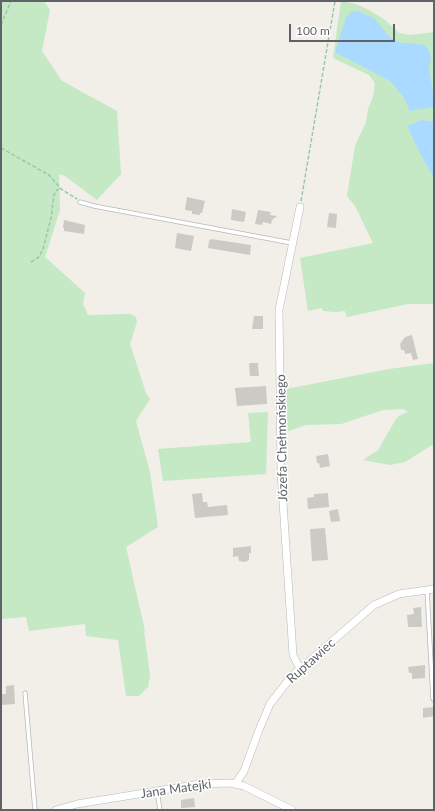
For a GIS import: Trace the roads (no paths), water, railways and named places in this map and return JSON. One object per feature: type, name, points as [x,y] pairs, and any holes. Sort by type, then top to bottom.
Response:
[{"type":"street","name":"Józefa Chełmońskiego","points":[[300,208],[279,310],[281,472],[293,655],[300,669]]},
{"type":"street","name":"Ruptawiec","points":[[236,784],[244,771],[270,704],[300,669],[374,605],[399,594],[431,590]]},
{"type":"street","name":"Jana Matejki","points":[[56,810],[77,804],[200,784],[224,783],[236,784],[292,810]]},
{"type":"lane","points":[[80,202],[94,206],[292,243]]},
{"type":"lane","points":[[431,590],[433,699]]},
{"type":"lane","points":[[25,693],[35,810]]},
{"type":"lane","points":[[157,791],[160,810]]},
{"type":"water","points":[[352,11],[360,12],[374,18],[387,34],[397,42],[425,45],[431,58],[429,68],[434,107],[410,111],[403,96],[390,81],[335,52],[346,18]]},
{"type":"water","points":[[422,120],[434,122],[434,178],[407,126]]}]
